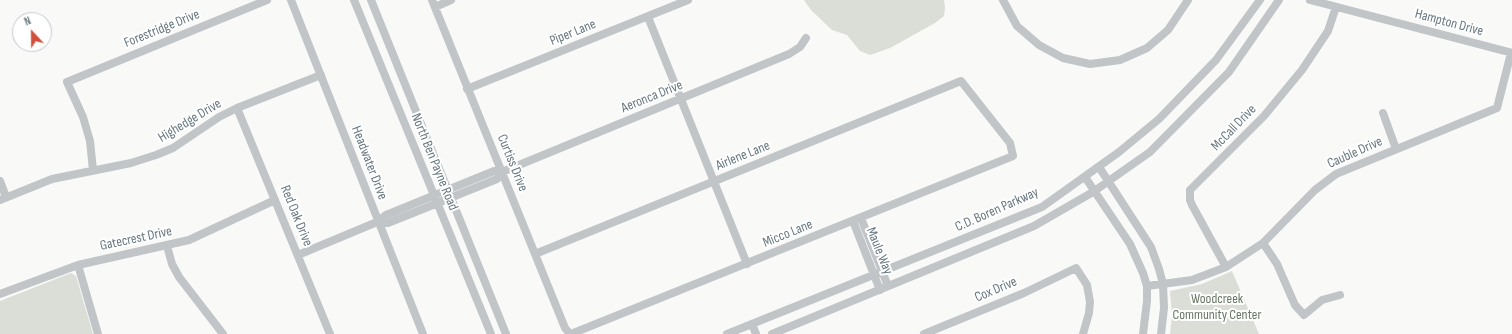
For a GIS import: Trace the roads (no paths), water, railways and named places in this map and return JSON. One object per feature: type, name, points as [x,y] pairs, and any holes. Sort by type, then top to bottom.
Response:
[{"type":"street","name":"Forestridge Drive","points":[[93,170],[90,141],[82,117],[67,82],[267,0]]},
{"type":"street","name":"Headwater Drive","points":[[291,0],[377,222],[423,334]]},
{"type":"street","name":"North Ben Payne Road","points":[[354,0],[490,334]]},
{"type":"street","name":"North Ben Payne Road","points":[[370,0],[506,334]]},
{"type":"street","points":[[433,3],[451,0]]},
{"type":"street","name":"Piper Lane","points":[[467,89],[688,0]]},
{"type":"street","points":[[1003,0],[1018,26],[1039,45],[1063,58],[1090,64],[1120,60],[1147,48],[1171,26],[1188,0]]},
{"type":"street","name":"C.D. Boren Parkway","points":[[727,334],[1042,207],[1099,167],[1159,119],[1190,89],[1216,60],[1260,0]]},
{"type":"street","name":"C.D. Boren Parkway","points":[[772,334],[1034,226],[1094,192],[1150,152],[1229,72],[1279,0]]},
{"type":"street","name":"Hampton Drive","points":[[1310,0],[1512,53]]},
{"type":"street","name":"Curtiss Drive","points":[[433,3],[565,328],[570,334]]},
{"type":"street","name":"McCall Drive","points":[[1226,267],[1192,205],[1190,200],[1190,190],[1264,116],[1302,70],[1325,36],[1336,7]]},
{"type":"street","points":[[648,17],[747,264]]},
{"type":"street","name":"Aeronca Drive","points":[[298,255],[377,222],[388,223],[435,199],[497,179],[502,172],[789,54],[800,47],[806,38]]},
{"type":"street","name":"Cauble Drive","points":[[1147,286],[1203,276],[1226,267],[1263,244],[1315,190],[1328,179],[1396,149],[1497,108],[1512,53]]},
{"type":"street","name":"Highedge Drive","points":[[3,199],[52,179],[131,163],[173,148],[219,117],[237,108],[321,75]]},
{"type":"street","name":"Airlene Lane","points":[[535,254],[961,81],[1010,143],[1013,156]]},
{"type":"street","name":"Red Oak Drive","points":[[237,108],[330,334]]},
{"type":"street","points":[[1382,114],[1396,149]]},
{"type":"street","name":"Micco Lane","points":[[570,334],[857,220],[1013,156]]},
{"type":"street","points":[[1099,167],[1151,247],[1163,284],[1164,308],[1160,334]]},
{"type":"street","points":[[1085,177],[1130,244],[1141,266],[1147,286],[1147,301],[1143,334]]},
{"type":"street","points":[[0,181],[3,199]]},
{"type":"street","name":"Gatecrest Drive","points":[[0,294],[78,265],[167,246],[206,234],[275,200]]},
{"type":"street","name":"Maule Way","points":[[857,220],[884,288]]},
{"type":"street","points":[[1263,244],[1277,264],[1295,305],[1304,315],[1322,300],[1340,295]]},
{"type":"street","points":[[167,246],[172,264],[179,277],[223,334]]},
{"type":"street","points":[[78,265],[98,334]]},
{"type":"street","name":"Cox Drive","points":[[924,334],[1024,293],[1076,268],[1087,285],[1090,302],[1084,334]]},
{"type":"street","points":[[752,324],[756,334]]},
{"type":"park label","name":"Woodcreek Community Center","points":[[1217,308]]}]
